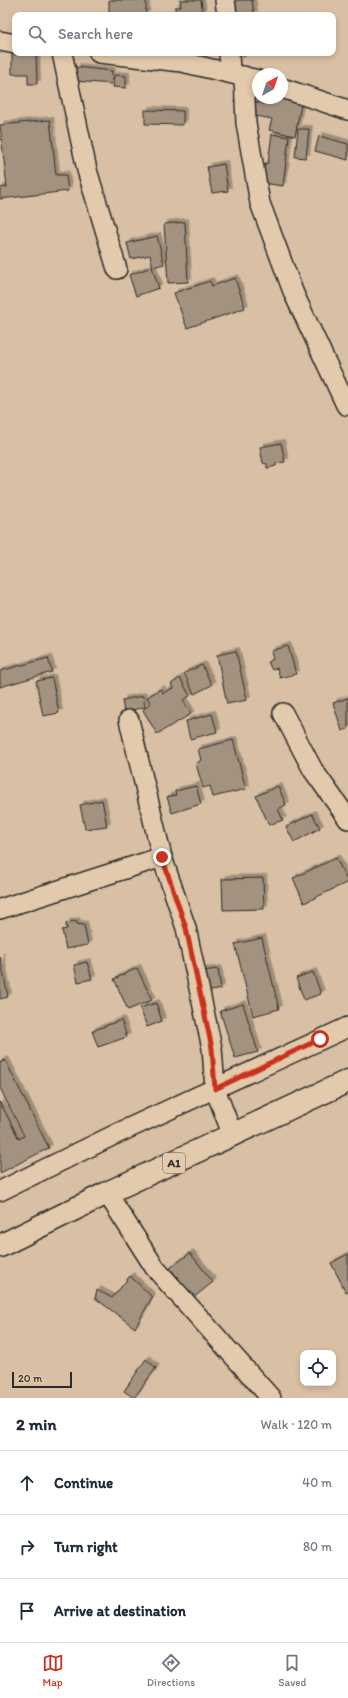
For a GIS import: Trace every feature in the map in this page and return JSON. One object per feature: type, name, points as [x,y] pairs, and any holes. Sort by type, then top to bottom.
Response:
[{"type":"highway","name":"A1","points":[[0,1246],[107,1193],[233,1136],[348,1081]]},
{"type":"street","points":[[225,0],[227,12]]},
{"type":"street","points":[[0,41],[12,43]]},
{"type":"street","points":[[63,56],[87,170],[117,269]]},
{"type":"street","points":[[127,56],[182,62],[244,76]]},
{"type":"street","points":[[231,56],[244,76],[246,123],[260,203],[294,294],[346,405]]},
{"type":"street","points":[[288,90],[348,110]]},
{"type":"street","points":[[283,713],[313,770],[348,819]]},
{"type":"street","points":[[129,720],[162,857],[186,928],[212,1048],[215,1089],[233,1136]]},
{"type":"street","points":[[0,909],[162,857]]},
{"type":"street","points":[[0,1192],[114,1135],[348,1027]]},
{"type":"street","points":[[107,1193],[155,1268],[271,1398]]},
{"type":"building","points":[[109,0],[146,0],[146,12],[109,12]]},
{"type":"building","points":[[180,0],[201,0],[203,12],[175,12],[175,7],[181,7]]},
{"type":"building","points":[[232,0],[252,0],[254,12],[233,12]]},
{"type":"building","points":[[12,56],[36,56],[37,84],[28,84],[28,74],[12,74]]},
{"type":"building","points":[[76,67],[112,71],[111,84],[75,81]]},
{"type":"building","points":[[114,75],[126,76],[126,88],[113,87]]},
{"type":"building","points":[[288,99],[302,99],[295,136],[269,130],[272,119],[250,115],[252,104],[288,104]]},
{"type":"building","points":[[145,110],[183,111],[183,125],[145,124]]},
{"type":"building","points":[[50,120],[56,175],[66,175],[68,191],[0,199],[0,188],[7,187],[0,125]]},
{"type":"building","points":[[298,129],[309,129],[306,158],[295,157]]},
{"type":"building","points":[[272,134],[289,137],[283,186],[263,183],[265,163],[268,163]]},
{"type":"building","points":[[319,136],[348,144],[348,160],[315,151]]},
{"type":"building","points":[[224,164],[228,191],[212,193],[207,167]]},
{"type":"building","points":[[185,222],[188,282],[168,283],[164,224]]},
{"type":"building","points":[[157,236],[164,264],[153,267],[150,255],[131,259],[127,243]]},
{"type":"building","points":[[152,267],[159,288],[136,296],[129,275]]},
{"type":"building","points":[[235,278],[245,308],[187,328],[174,293],[210,281],[212,286]]},
{"type":"building","points":[[281,443],[285,462],[276,463],[276,466],[267,468],[267,464],[263,463],[260,447]]},
{"type":"building","points":[[288,646],[296,674],[280,678],[277,668],[272,670],[268,662],[273,659],[271,651]]},
{"type":"building","points":[[236,651],[247,700],[227,704],[217,655]]},
{"type":"building","points":[[48,658],[52,672],[0,687],[0,671]]},
{"type":"building","points":[[202,665],[212,685],[194,694],[184,673]]},
{"type":"building","points":[[52,678],[59,713],[43,716],[36,681]]},
{"type":"building","points":[[180,678],[190,696],[183,700],[191,714],[157,734],[143,710],[150,703],[147,697],[161,689],[163,693],[173,688],[171,684]]},
{"type":"building","points":[[143,696],[145,707],[124,712],[122,700]]},
{"type":"building","points":[[348,698],[348,729],[342,731],[333,703]]},
{"type":"building","points":[[212,714],[217,732],[190,739],[186,721]]},
{"type":"building","points":[[233,740],[246,789],[213,797],[210,786],[203,788],[196,764],[201,760],[198,749]]},
{"type":"building","points":[[196,786],[201,804],[172,813],[167,797],[176,795],[175,791]]},
{"type":"building","points":[[278,786],[286,805],[278,809],[283,820],[269,825],[256,796]]},
{"type":"building","points":[[102,800],[107,826],[85,829],[80,805]]},
{"type":"building","points":[[312,814],[320,828],[294,842],[286,827]]},
{"type":"building","points":[[336,858],[348,882],[304,903],[293,878]]},
{"type":"building","points":[[263,878],[264,909],[223,910],[222,879]]},
{"type":"building","points":[[76,921],[77,924],[84,925],[88,945],[66,949],[62,930],[67,929],[66,923]]},
{"type":"building","points":[[262,938],[279,1009],[253,1016],[235,944]]},
{"type":"building","points":[[0,956],[8,997],[0,999]]},
{"type":"building","points":[[87,962],[92,979],[78,982],[74,965]]},
{"type":"building","points":[[137,968],[152,1000],[128,1010],[114,979]]},
{"type":"building","points":[[218,969],[221,989],[206,992],[202,971]]},
{"type":"building","points":[[313,972],[321,994],[304,1000],[296,978]]},
{"type":"building","points":[[156,1003],[162,1021],[147,1027],[140,1008]]},
{"type":"building","points":[[243,1004],[258,1052],[235,1058],[220,1011]]},
{"type":"building","points":[[121,1020],[127,1037],[98,1047],[92,1031]]},
{"type":"building","points":[[5,1060],[49,1148],[0,1173],[0,1102],[19,1139],[24,1136],[0,1088],[0,1063]]},
{"type":"building","points":[[190,1253],[213,1282],[193,1298],[170,1268]]},
{"type":"building","points":[[348,1254],[348,1291],[346,1292],[331,1263]]},
{"type":"building","points":[[130,1276],[152,1297],[135,1328],[95,1298],[97,1290],[112,1298]]},
{"type":"building","points":[[146,1359],[156,1368],[134,1398],[124,1391]]},
{"type":"route","points":[[162,857],[186,928],[212,1048],[216,1081],[215,1089],[268,1066],[320,1039]]}]
